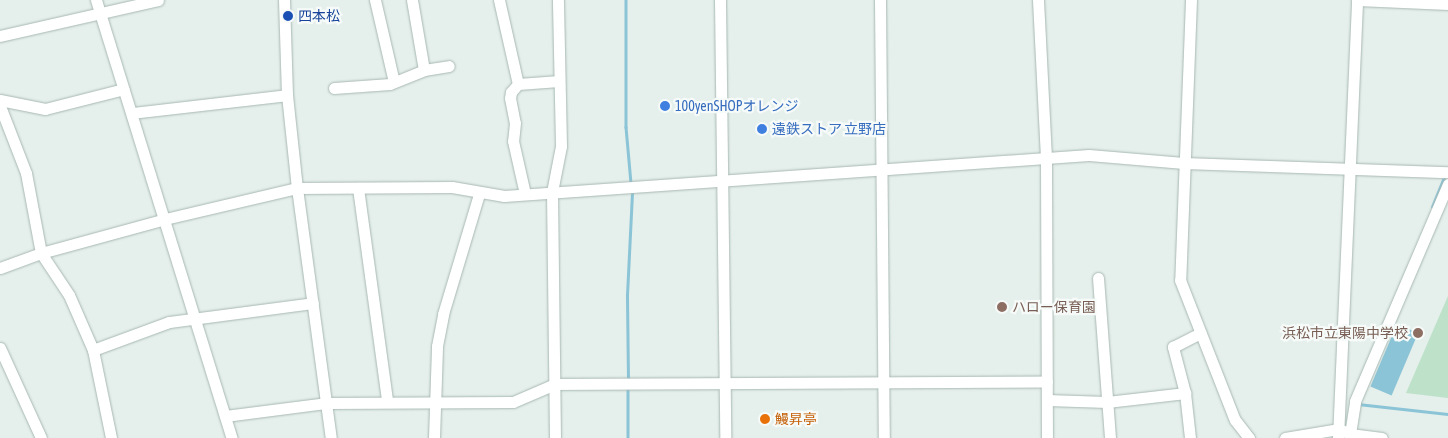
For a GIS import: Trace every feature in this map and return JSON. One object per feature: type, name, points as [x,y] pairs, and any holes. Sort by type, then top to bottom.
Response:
[{"type":"street","points":[[96,0],[197,320],[232,438]]},
{"type":"street","points":[[0,36],[154,0]]},
{"type":"street","points":[[284,0],[287,95],[297,188],[331,438]]},
{"type":"street","points":[[375,0],[394,82]]},
{"type":"street","points":[[412,0],[424,70]]},
{"type":"street","points":[[499,0],[518,84],[510,98],[515,123],[513,141],[525,194]]},
{"type":"street","points":[[555,438],[552,192],[561,146],[558,0]]},
{"type":"street","points":[[720,0],[725,438]]},
{"type":"street","points":[[880,0],[884,438]]},
{"type":"street","points":[[1038,0],[1046,160],[1047,438]]},
{"type":"street","points":[[1191,0],[1180,280],[1235,420],[1249,438]]},
{"type":"street","points":[[1339,433],[1357,0],[1448,4]]},
{"type":"street","points":[[334,88],[394,82],[424,70],[449,66]]},
{"type":"street","points":[[518,84],[559,81]]},
{"type":"street","points":[[0,100],[46,109],[124,89]]},
{"type":"street","points":[[132,113],[287,95]]},
{"type":"street","points":[[0,106],[26,173],[41,253],[69,295],[93,350],[111,438]]},
{"type":"street","points":[[0,268],[41,253],[297,188],[452,187],[479,194],[525,194],[1046,160],[1089,155],[1184,163],[1448,172]]},
{"type":"street","points":[[1350,434],[1356,401],[1448,184]]},
{"type":"street","points":[[358,188],[387,401]]},
{"type":"street","points":[[434,438],[437,346],[443,314],[479,194]]},
{"type":"street","points":[[1098,278],[1110,438]]},
{"type":"street","points":[[93,350],[169,322],[197,320],[314,303]]},
{"type":"street","points":[[1190,438],[1184,393],[1173,347],[1201,333]]},
{"type":"street","points":[[0,348],[41,438]]},
{"type":"street","points":[[225,416],[327,403],[387,401],[513,402],[555,384],[725,380],[884,382],[1047,381]]},
{"type":"street","points":[[1047,400],[1107,402],[1184,393]]},
{"type":"street","points":[[1285,438],[1339,433],[1382,438]]},
{"type":"green space","points":[[1448,296],[1448,398],[1406,393]]},
{"type":"water","points":[[1397,324],[1418,333],[1392,396],[1370,387]]},
{"type":"waterway","points":[[626,0],[626,127],[631,183]]},
{"type":"waterway","points":[[1432,207],[1445,175]]},
{"type":"waterway","points":[[628,380],[627,295],[632,191]]},
{"type":"waterway","points":[[628,386],[628,438]]},
{"type":"waterway","points":[[1358,404],[1448,414]]},
{"type":"place","name":"四本松","points":[[288,16]]},
{"type":"place","name":"100yenSHOPオレンジ","points":[[665,106]]},
{"type":"place","name":"遠鉄ストア 立野店","points":[[762,129]]},
{"type":"place","name":"ハロー保育園","points":[[1002,307]]},
{"type":"place","name":"浜松市立東陽中学校","points":[[1418,333]]},
{"type":"place","name":"鰻昇亭","points":[[765,419]]}]
